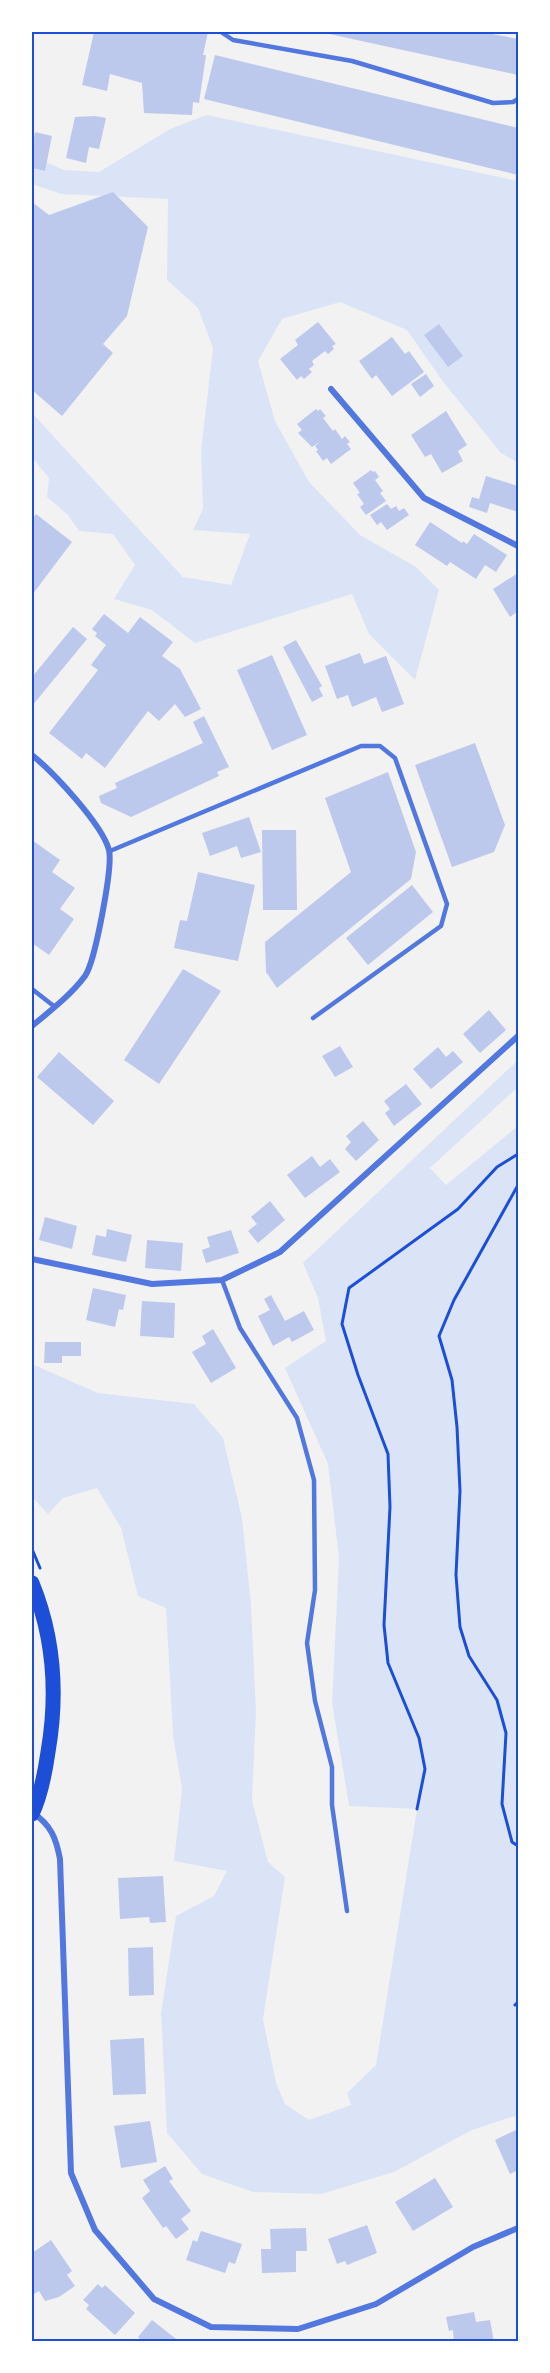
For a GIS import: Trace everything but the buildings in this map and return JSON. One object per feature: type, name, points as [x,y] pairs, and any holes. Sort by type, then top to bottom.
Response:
[{"type":"main road","points":[[32,1582],[43,1619],[55,1687],[53,1720],[46,1763],[32,1813]]},
{"type":"street","points":[[331,389],[424,498],[519,546]]},
{"type":"street","points":[[32,755],[48,768],[93,820],[110,851],[105,911],[87,974],[55,1007],[32,1026]]},
{"type":"street","points":[[32,1259],[152,1284],[222,1280],[280,1252],[519,1036]]},
{"type":"street","points":[[32,1813],[47,1823],[53,1832],[60,1859],[71,2173],[95,2230],[154,2299],[211,2326],[298,2329],[376,2304],[474,2247],[519,2228]]},
{"type":"lane","points":[[221,32],[233,40],[352,62],[494,103],[513,102],[519,99]]},
{"type":"lane","points":[[110,851],[361,746],[380,746],[395,758],[447,904],[441,926],[313,1018]]},
{"type":"lane","points":[[32,989],[55,1007]]},
{"type":"lane","points":[[222,1280],[240,1328],[297,1418],[314,1480],[315,1590],[307,1643],[315,1701],[332,1767],[332,1805],[347,1911]]},
{"type":"path","points":[[417,1809],[425,1769],[419,1738],[388,1663],[384,1625],[390,1507],[388,1454],[358,1375],[342,1324],[349,1288],[458,1209],[497,1167],[519,1154]]},
{"type":"path","points":[[519,1185],[454,1300],[439,1336],[452,1380],[457,1427],[460,1491],[456,1575],[460,1627],[469,1656],[497,1700],[506,1733],[502,1804],[512,1842],[519,1846]]},
{"type":"shaded area","points":[[207,115],[518,181],[518,463],[501,453],[444,383],[407,330],[340,302],[282,319],[258,361],[275,421],[309,482],[360,535],[416,567],[439,590],[415,680],[369,634],[352,594],[195,643],[152,610],[114,599],[135,565],[113,534],[79,531],[68,515],[47,497],[49,478],[32,457],[32,413],[183,577],[231,585],[250,534],[193,530],[203,509],[201,451],[213,348],[198,308],[167,280],[168,199],[61,194],[32,184],[32,156],[64,170],[99,172],[170,129]]},
{"type":"shaded area","points":[[518,1060],[518,1087],[430,1168],[446,1185],[518,1126],[518,2115],[472,2130],[394,2172],[321,2194],[253,2192],[202,2174],[167,2133],[161,2013],[176,1916],[214,1896],[227,1871],[174,1861],[182,1789],[173,1736],[166,1608],[138,1596],[121,1528],[97,1488],[63,1498],[48,1514],[32,1497],[32,1364],[98,1393],[194,1404],[223,1438],[242,1518],[251,1604],[256,1712],[252,1800],[268,1862],[285,1877],[263,2019],[276,2083],[285,2104],[309,2120],[351,2105],[347,2093],[376,2065],[417,1809],[349,1806],[332,1703],[339,1558],[328,1464],[285,1368],[326,1341],[318,1298],[303,1263]]},
{"type":"shaded area","points":[[32,1631],[34,1635],[34,1748],[32,1754]]}]
